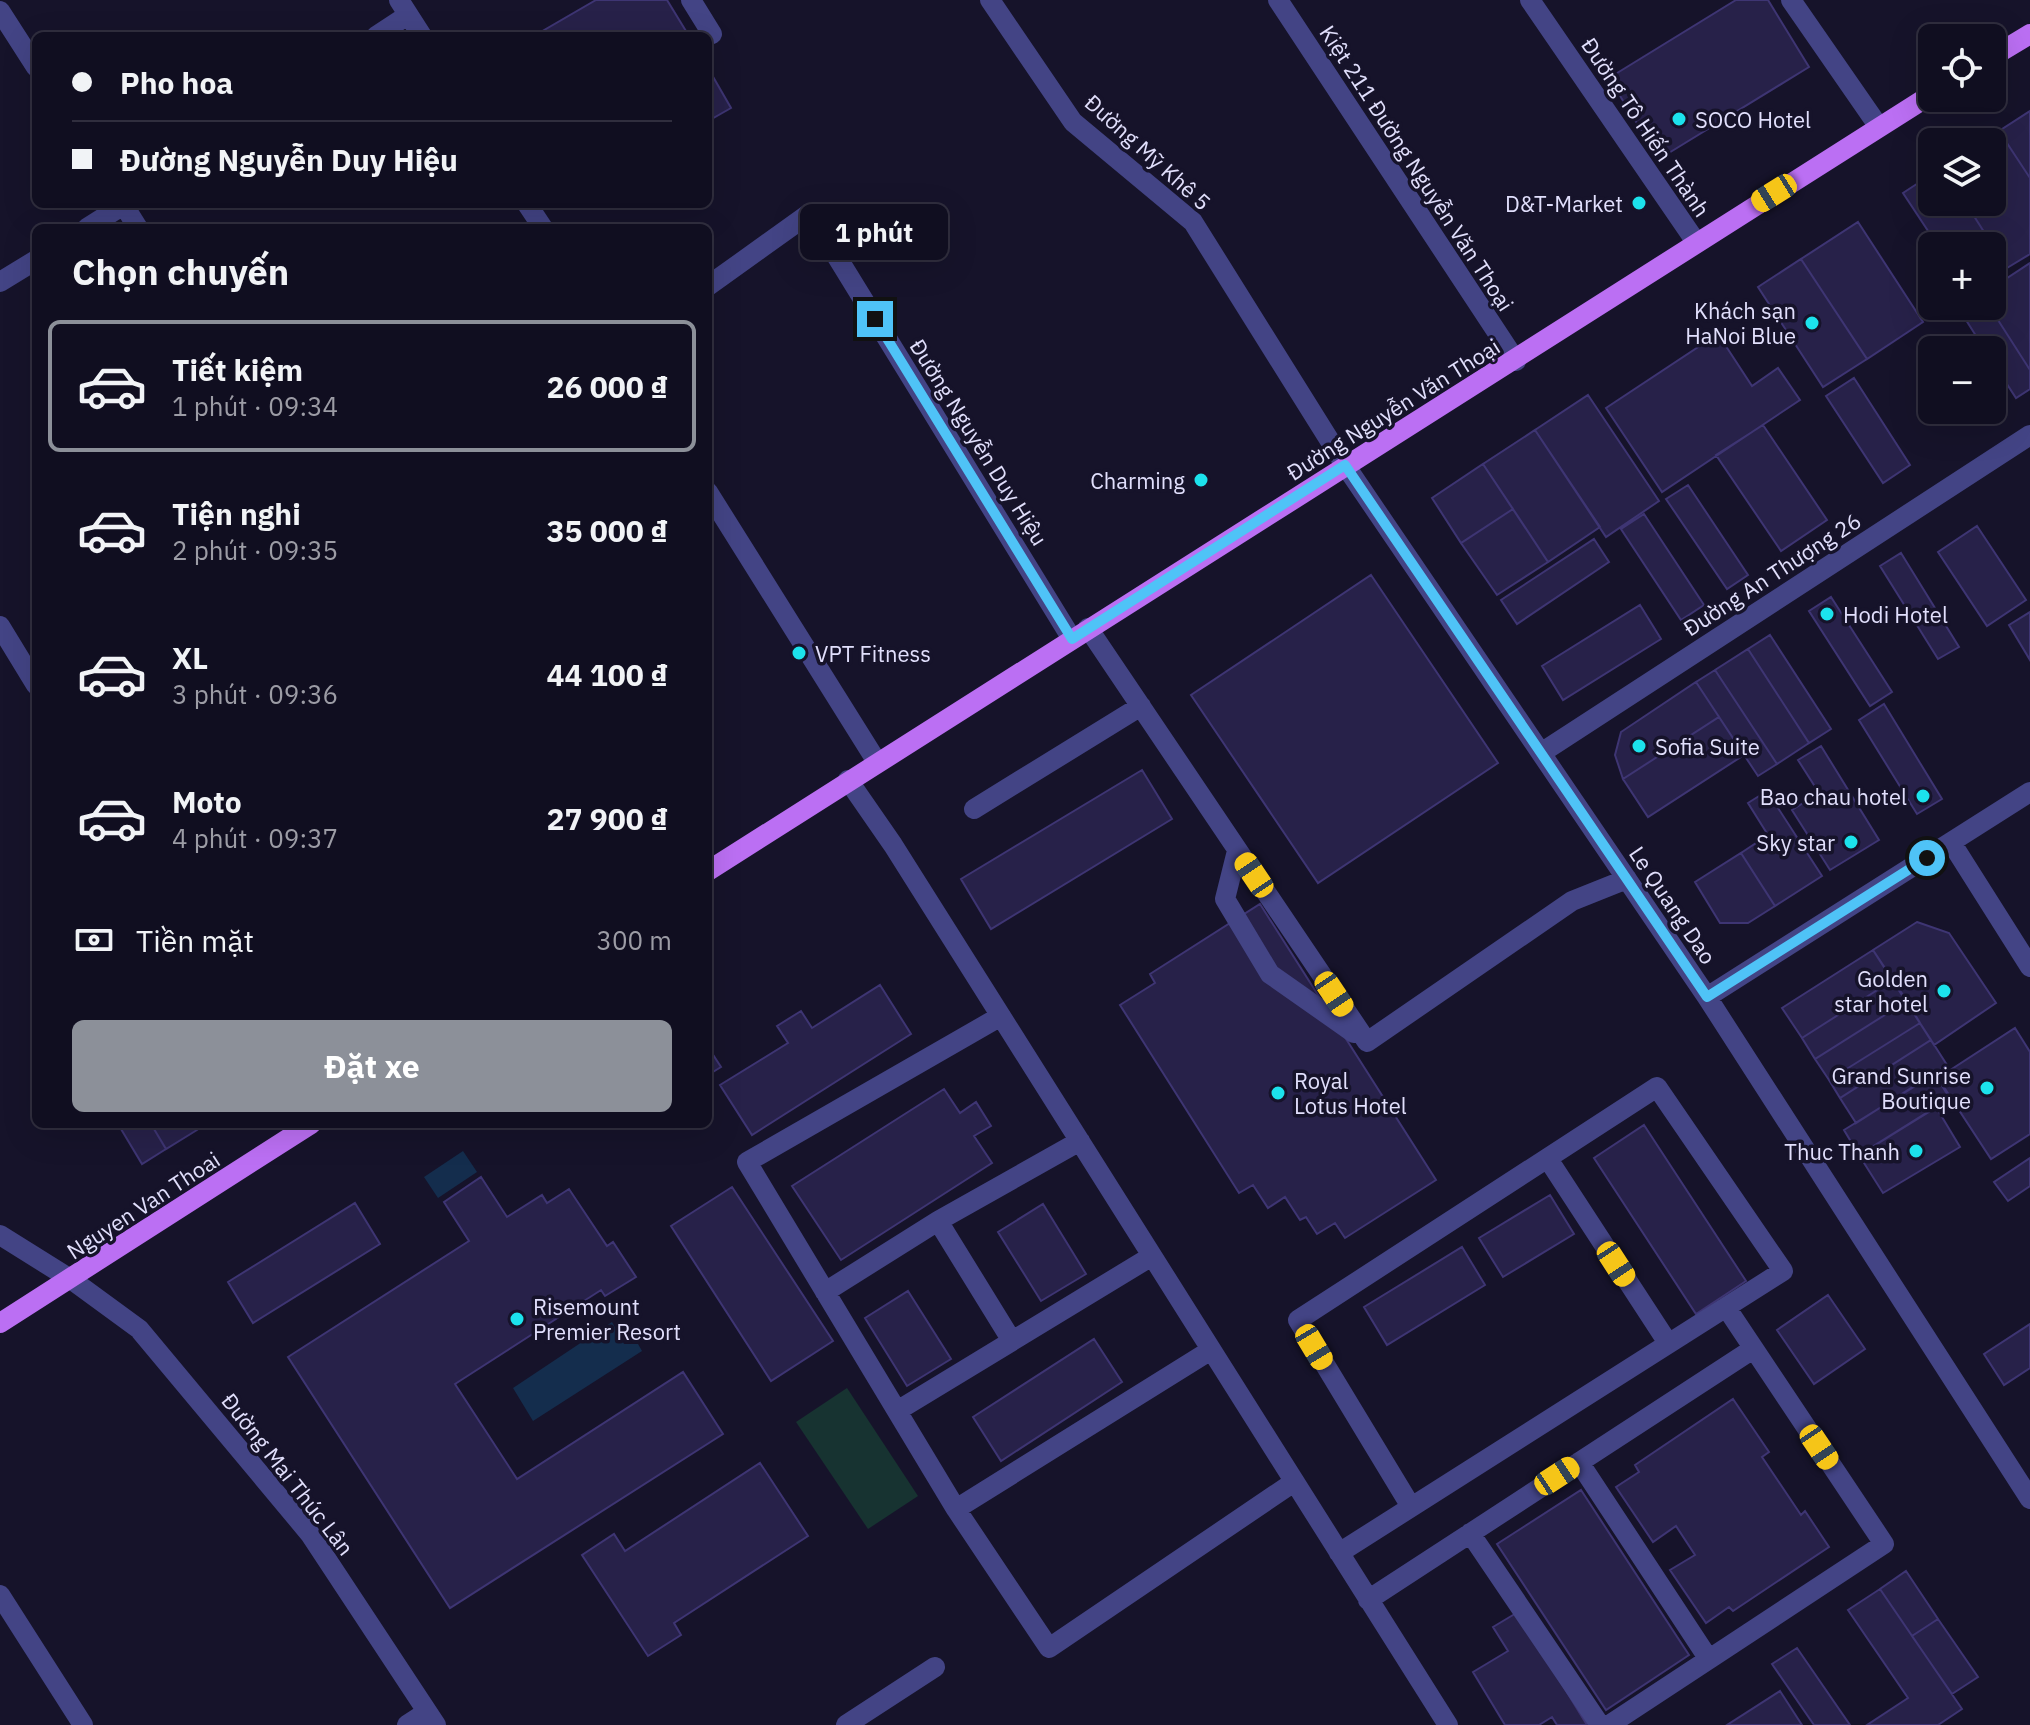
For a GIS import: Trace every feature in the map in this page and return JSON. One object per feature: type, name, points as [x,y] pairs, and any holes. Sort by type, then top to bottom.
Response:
[{"type":"main road","points":[[2006,49],[2030,34]]},
{"type":"main road","name":"Đường Nguyễn Văn Thoại","points":[[877,762],[1345,465],[1516,361],[1696,242],[1918,103]]},
{"type":"main road","points":[[712,868],[877,762]]},
{"type":"main road","name":"Nguyen Van Thoai","points":[[0,1323],[72,1280],[302,1128]]},
{"type":"street","points":[[691,0],[711,32]]},
{"type":"street","name":"Đường Mỹ Khê 5","points":[[990,0],[1073,122],[1193,222],[1345,465]]},
{"type":"street","name":"Kiệt 211 Đường Nguyễn Văn Thoại","points":[[1278,0],[1516,361]]},
{"type":"street","name":"Đường Tô Hiến Thành","points":[[1530,0],[1696,242]]},
{"type":"street","points":[[1791,0],[1879,127]]},
{"type":"street","points":[[380,32],[404,7],[420,32]]},
{"type":"street","points":[[0,11],[32,61]]},
{"type":"street","points":[[93,224],[118,208]]},
{"type":"street","name":"Đường Nguyễn Duy Hiệu","points":[[712,283],[810,213],[1080,634]]},
{"type":"street","points":[[0,282],[32,262]]},
{"type":"street","name":"Đường An Thượng 26","points":[[1541,753],[2030,435]]},
{"type":"street","name":"Le Quang Dao","points":[[1345,465],[1707,997],[2030,1499]]},
{"type":"street","points":[[712,498],[877,762]]},
{"type":"street","points":[[0,626],[32,678]]},
{"type":"street","points":[[1080,634],[1141,706],[1367,1042]]},
{"type":"street","points":[[974,809],[1141,706]]},
{"type":"street","points":[[848,780],[1001,1016],[1448,1725]]},
{"type":"street","points":[[1707,997],[2030,792]]},
{"type":"street","points":[[1951,842],[2030,967]]},
{"type":"street","points":[[1237,851],[1225,899],[1270,974],[1367,1042]]},
{"type":"street","points":[[1367,1042],[1572,901],[1627,879]]},
{"type":"street","points":[[1001,1016],[747,1162],[956,1509],[1049,1648],[1294,1482]]},
{"type":"street","points":[[1339,1553],[1410,1505],[1783,1271],[1657,1087],[1298,1320],[1410,1505]]},
{"type":"street","points":[[825,1292],[938,1221],[1080,1141]]},
{"type":"street","points":[[1548,1159],[1668,1343]]},
{"type":"street","points":[[938,1221],[1012,1341]]},
{"type":"street","name":"Đường Mai Thúc Lân","points":[[0,1235],[72,1280],[139,1329],[310,1534],[431,1718]]},
{"type":"street","points":[[897,1411],[1152,1256]]},
{"type":"street","points":[[1609,1725],[1884,1544],[1726,1307]]},
{"type":"street","points":[[1368,1600],[1753,1349]]},
{"type":"street","points":[[956,1509],[1211,1350]]},
{"type":"street","points":[[1579,1462],[1708,1658]]},
{"type":"street","points":[[1470,1533],[1600,1725]]},
{"type":"street","points":[[0,1595],[83,1725]]},
{"type":"street","points":[[846,1725],[935,1667]]},
{"type":"street","points":[[407,1725],[431,1718]]},
{"type":"green space","points":[[847,1388],[918,1496],[868,1529],[796,1422]]},
{"type":"water","points":[[463,1151],[477,1172],[438,1198],[424,1177]]},
{"type":"water","points":[[612,1322],[624,1344],[638,1344],[642,1351],[533,1421],[513,1388]]},
{"type":"building","points":[[596,0],[667,0],[687,32],[541,32]]},
{"type":"building","name":"SOCO Hotel","points":[[1736,0],[1768,0],[1809,67],[1659,159],[1609,78]]},
{"type":"building","points":[[712,75],[731,108],[712,119]]},
{"type":"building","points":[[2030,111],[2030,178],[2006,142],[2004,128]]},
{"type":"building","points":[[2006,142],[2030,178],[2030,254],[2007,268],[2006,232],[1984,232],[1974,216],[2006,216]]},
{"type":"building","points":[[1918,183],[1918,216],[1903,193]]},
{"type":"building","points":[[1918,216],[1974,216],[1984,232],[1929,232]]},
{"type":"building","points":[[1858,222],[1918,314],[1918,320],[1923,322],[1867,359],[1801,259]]},
{"type":"building","name":"Khách sạn HaNoi Blue","points":[[1801,259],[1867,359],[1823,387],[1758,287]]},
{"type":"building","points":[[2030,263],[2030,370],[1998,320],[2006,320],[2006,279]]},
{"type":"building","points":[[1966,320],[1998,320],[2030,370],[2030,389],[2016,398],[2006,383],[2006,336],[1976,336]]},
{"type":"building","points":[[1718,334],[1752,386],[1778,368],[1800,400],[1662,492],[1606,408]]},
{"type":"building","points":[[1854,378],[1910,465],[1883,483],[1826,396]]},
{"type":"building","points":[[1588,395],[1659,501],[1606,537],[1535,430]]},
{"type":"building","points":[[1763,425],[1827,520],[1781,551],[1716,455]]},
{"type":"building","points":[[1535,430],[1600,527],[1548,562],[1483,464]]},
{"type":"building","points":[[1483,464],[1513,509],[1461,543],[1432,498]]},
{"type":"building","points":[[1688,485],[1748,575],[1727,589],[1666,499]]},
{"type":"building","points":[[1513,509],[1548,562],[1497,595],[1461,543]]},
{"type":"building","points":[[1644,514],[1704,605],[1681,620],[1621,529]]},
{"type":"building","points":[[1977,526],[2026,600],[1987,626],[1938,552]]},
{"type":"building","points":[[1594,539],[1609,562],[1517,624],[1501,600]]},
{"type":"building","points":[[1901,553],[1959,647],[1938,659],[1880,566]]},
{"type":"building","points":[[1371,575],[1498,763],[1318,883],[1191,695]]},
{"type":"building","points":[[1831,597],[1892,692],[1870,706],[1809,611]]},
{"type":"building","points":[[1640,605],[1661,639],[1563,700],[1542,666]]},
{"type":"building","points":[[2030,612],[2030,660],[2009,625]]},
{"type":"building","points":[[1770,635],[1831,729],[1809,743],[1748,649]]},
{"type":"building","points":[[1748,649],[1809,743],[1777,764],[1715,670]]},
{"type":"building","points":[[1715,670],[1777,764],[1758,776],[1696,682]]},
{"type":"building","points":[[1696,682],[1719,717],[1623,779],[1615,755],[1621,732]]},
{"type":"building","points":[[1884,704],[1942,799],[1917,814],[1859,720]]},
{"type":"building","points":[[1719,717],[1744,755],[1648,817],[1623,779]]},
{"type":"building","points":[[1821,746],[1879,840],[1830,870],[1792,810],[1819,793],[1798,760]]},
{"type":"building","points":[[1142,770],[1172,819],[991,929],[961,879]]},
{"type":"building","points":[[1767,791],[1822,876],[1775,906],[1741,853],[1768,835],[1748,803]]},
{"type":"building","points":[[1741,853],[1775,906],[1748,923],[1720,923],[1695,882]]},
{"type":"building","name":"Royal Lotus Hotel","points":[[1260,904],[1436,1180],[1345,1238],[1335,1223],[1317,1234],[1306,1217],[1300,1220],[1285,1197],[1268,1208],[1253,1185],[1239,1193],[1120,1005],[1155,983],[1150,974]]},
{"type":"building","name":"Golden star hotel","points":[[1917,922],[1949,933],[1996,1003],[1934,1045],[1873,950]]},
{"type":"building","points":[[1873,950],[1893,980],[1802,1038],[1782,1008]]},
{"type":"building","points":[[1893,980],[1907,1001],[1815,1059],[1802,1038]]},
{"type":"building","points":[[880,985],[911,1034],[752,1135],[720,1085],[788,1043],[777,1026],[801,1011],[812,1028]]},
{"type":"building","points":[[1907,1001],[1920,1023],[1829,1080],[1815,1059]]},
{"type":"building","points":[[1920,1023],[1931,1040],[1840,1098],[1829,1080]]},
{"type":"building","name":"Grand Sunrise Boutique","points":[[2015,1028],[2030,1052],[2030,1134],[1991,1159],[1938,1078]]},
{"type":"building","points":[[1931,1040],[1947,1065],[1856,1123],[1840,1098]]},
{"type":"building","points":[[712,1053],[721,1067],[712,1073]]},
{"type":"building","points":[[1935,1074],[1950,1099],[1859,1155],[1844,1130]]},
{"type":"building","points":[[944,1089],[960,1113],[976,1102],[991,1126],[974,1136],[992,1163],[841,1260],[792,1186]]},
{"type":"building","points":[[1936,1107],[1960,1147],[1883,1193],[1859,1155]]},
{"type":"building","points":[[1644,1125],[1746,1281],[1696,1314],[1594,1158]]},
{"type":"building","points":[[120,1128],[153,1128],[166,1149],[142,1164]]},
{"type":"building","points":[[153,1128],[196,1128],[197,1130],[166,1149]]},
{"type":"building","points":[[2030,1158],[2030,1186],[2008,1201],[1994,1182]]},
{"type":"building","points":[[481,1177],[507,1217],[542,1195],[547,1203],[569,1189],[607,1246],[613,1242],[636,1277],[605,1296],[601,1290],[455,1384],[517,1479],[683,1372],[723,1434],[450,1608],[288,1357],[469,1241],[444,1202]]},
{"type":"building","points":[[732,1187],[833,1341],[771,1381],[671,1226]]},
{"type":"building","points":[[1550,1195],[1574,1234],[1503,1277],[1479,1238]]},
{"type":"building","points":[[355,1203],[380,1244],[253,1323],[228,1282]]},
{"type":"building","points":[[1043,1204],[1086,1274],[1041,1301],[998,1232]]},
{"type":"building","points":[[1462,1247],[1485,1285],[1387,1345],[1364,1307]]},
{"type":"building","points":[[908,1291],[951,1359],[907,1386],[865,1318]]},
{"type":"building","points":[[1828,1295],[1865,1349],[1814,1384],[1777,1330]]},
{"type":"building","points":[[2030,1324],[2030,1368],[2004,1385],[1984,1354]]},
{"type":"building","points":[[1094,1339],[1122,1382],[1001,1461],[973,1417]]},
{"type":"building","points":[[1733,1399],[1769,1452],[1762,1457],[1801,1515],[1805,1511],[1829,1547],[1733,1611],[1729,1607],[1706,1623],[1670,1570],[1695,1555],[1676,1526],[1653,1542],[1616,1487],[1639,1472],[1635,1465]]},
{"type":"building","points":[[760,1463],[808,1536],[674,1623],[681,1635],[648,1656],[582,1555],[614,1534],[625,1551]]},
{"type":"building","points":[[1581,1490],[1689,1655],[1606,1710],[1497,1544]]},
{"type":"building","points":[[1906,1571],[1938,1619],[1912,1636],[1880,1589]]},
{"type":"building","points":[[1880,1589],[1962,1709],[1938,1725],[1867,1725],[1908,1698],[1848,1610]]},
{"type":"building","points":[[1518,1612],[1587,1725],[1557,1725],[1552,1717],[1539,1725],[1505,1725],[1473,1672],[1508,1651],[1493,1627]]},
{"type":"building","points":[[1938,1619],[1978,1677],[1952,1694],[1912,1636]]},
{"type":"building","points":[[1797,1648],[1850,1725],[1814,1725],[1772,1664]]},
{"type":"building","points":[[1780,1691],[1802,1725],[1727,1725]]},
{"type":"place","name":"SOCO Hotel","points":[[1679,119]]},
{"type":"place","name":"D&T-Market","points":[[1639,203]]},
{"type":"place","name":"Khách sạn HaNoi Blue","points":[[1812,323]]},
{"type":"place","name":"Charming","points":[[1201,480]]},
{"type":"place","name":"Hodi Hotel","points":[[1827,614]]},
{"type":"place","name":"VPT Fitness","points":[[799,653]]},
{"type":"place","name":"Sofia Suite","points":[[1639,746]]},
{"type":"place","name":"Bao chau hotel","points":[[1923,796]]},
{"type":"place","name":"Sky star","points":[[1851,842]]},
{"type":"place","name":"Golden star hotel","points":[[1944,991]]},
{"type":"place","name":"Grand Sunrise Boutique","points":[[1987,1088]]},
{"type":"place","name":"Royal Lotus Hotel","points":[[1278,1093]]},
{"type":"place","name":"Thuc Thanh","points":[[1916,1151]]},
{"type":"place","name":"Risemount Premier Resort","points":[[517,1319]]},
{"type":"route","points":[[875,319],[1072,639],[1345,465],[1707,997],[1927,858]]}]
